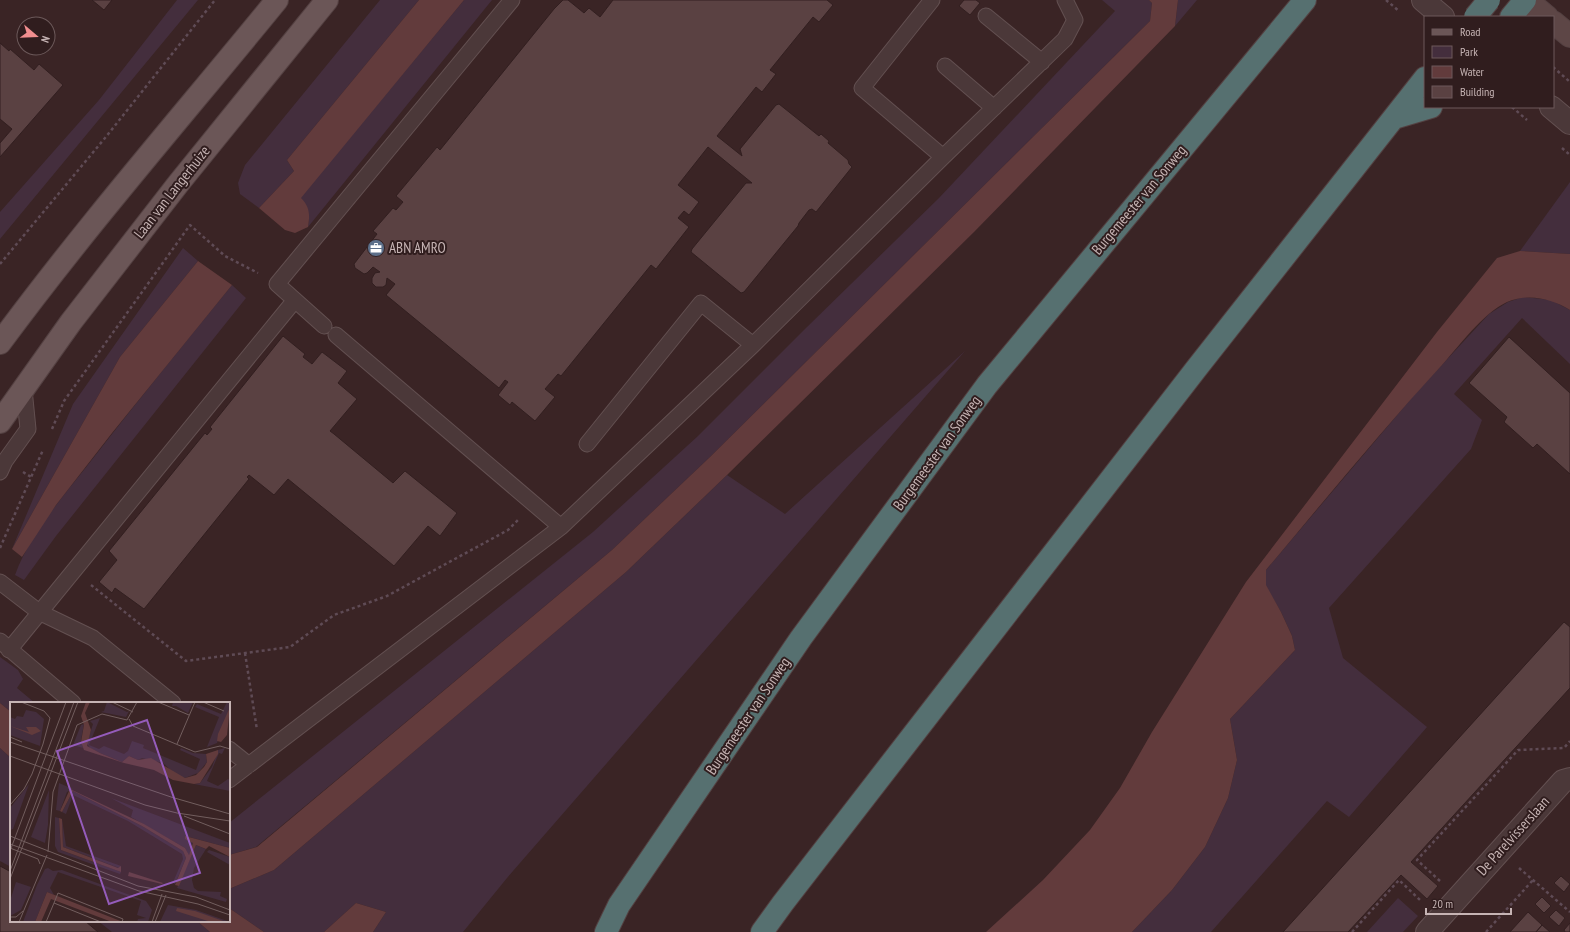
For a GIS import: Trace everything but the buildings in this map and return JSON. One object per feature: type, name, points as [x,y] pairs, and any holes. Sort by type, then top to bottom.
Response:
[{"type":"highway","name":"Burgemeester van Sonweg","points":[[606,932],[619,905],[801,638],[987,385],[1305,0]]},
{"type":"highway","points":[[1476,16],[1489,0]]},
{"type":"highway","points":[[1512,16],[1526,0]]},
{"type":"highway","points":[[762,932],[797,884],[1196,369],[1424,80]]},
{"type":"highway","points":[[1394,118],[1428,108]]},
{"type":"highway","points":[[594,932],[619,905]]},
{"type":"main road","points":[[0,343],[125,184],[277,0]]},
{"type":"main road","name":"Laan van Langerhuize","points":[[0,422],[71,322],[178,184],[327,0]]},
{"type":"main road","points":[[1526,0],[1546,16]]},
{"type":"main road","points":[[1554,23],[1570,36]]},
{"type":"street","points":[[1423,0],[1442,16]]},
{"type":"street","points":[[1552,108],[1570,123]]},
{"type":"street","name":"De Parelvisserslaan","points":[[1427,932],[1563,781],[1570,779]]},
{"type":"lane","points":[[512,0],[277,284],[561,527]]},
{"type":"lane","points":[[932,0],[862,88],[943,157]]},
{"type":"lane","points":[[230,779],[561,527],[753,345],[1065,39],[1075,20],[1065,0]]},
{"type":"lane","points":[[986,16],[1042,62]]},
{"type":"lane","points":[[945,66],[994,108]]},
{"type":"lane","points":[[72,702],[5,645],[40,612],[295,300]]},
{"type":"lane","points":[[587,444],[701,303],[753,345]]},
{"type":"lane","points":[[0,472],[5,461],[28,429],[24,389]]},
{"type":"lane","points":[[0,582],[40,612],[93,638],[172,702]]},
{"type":"lane","points":[[230,749],[255,761]]},
{"type":"path","points":[[0,264],[105,138],[216,0]]},
{"type":"path","points":[[1554,68],[1570,82]]},
{"type":"path","points":[[49,436],[64,401],[190,225],[225,256],[277,284]]},
{"type":"path","points":[[0,548],[43,450]]},
{"type":"path","points":[[73,571],[186,661],[290,647],[334,615],[387,596],[508,530],[534,504]]},
{"type":"path","points":[[245,653],[255,761]]},
{"type":"path","points":[[1444,884],[1417,860],[1518,750],[1564,748],[1570,741]]},
{"type":"path","points":[[1500,851],[1570,912]]},
{"type":"path","points":[[1352,932],[1399,880],[1425,904]]},
{"type":"path","points":[[1486,932],[1534,880]]},
{"type":"green space","points":[[177,0],[198,0],[0,239],[0,212],[99,100]]},
{"type":"green space","points":[[380,0],[419,0],[287,160],[294,171],[259,208],[240,194],[238,183],[245,165]]},
{"type":"green space","points":[[464,0],[492,0],[308,227],[309,219],[300,198]]},
{"type":"green space","points":[[1102,0],[1149,0],[1152,3],[1150,21],[710,457],[612,550],[256,847],[230,855],[230,822],[593,532],[698,436],[939,198],[1115,11]]},
{"type":"green space","points":[[1178,0],[1197,0],[1175,26]]},
{"type":"green space","points":[[1570,182],[1570,254],[1520,251]]},
{"type":"green space","points":[[183,248],[198,261],[120,357],[12,549],[73,404]]},
{"type":"green space","points":[[232,285],[246,298],[56,536],[24,580],[15,575],[29,545],[57,504]]},
{"type":"green space","points":[[1523,297],[1551,300],[1570,310],[1570,364],[1522,318],[1454,394],[1482,420],[1471,449],[1329,608],[1343,658],[1427,727],[1349,817],[1327,801],[1211,932],[1132,932],[1172,890],[1205,847],[1228,798],[1237,760],[1230,719],[1295,650],[1292,636],[1281,612],[1265,585],[1266,570],[1415,394],[1489,314],[1508,302]]},
{"type":"green space","points":[[965,351],[507,878],[463,932],[373,932],[386,912],[356,903],[324,932],[264,932],[230,909],[230,889],[274,870],[626,572],[727,475],[785,514]]},
{"type":"green space","points":[[0,657],[18,670],[23,679],[17,688],[34,702],[10,702],[10,711],[0,703]]},
{"type":"green space","points":[[0,748],[10,757],[10,866],[0,861]]},
{"type":"green space","points":[[1398,898],[1418,916],[1403,932],[1367,932]]},
{"type":"green space","points":[[99,922],[198,922],[210,932],[112,932]]},
{"type":"water","points":[[419,0],[464,0],[301,198],[309,211],[308,227],[295,233],[285,230],[259,208],[294,171],[287,160]]},
{"type":"water","points":[[1149,0],[1178,0],[1175,26],[974,232],[727,475],[626,572],[274,870],[230,889],[230,855],[257,847],[612,550],[710,457],[1150,21],[1152,3]]},
{"type":"water","points":[[1520,251],[1570,254],[1570,310],[1555,302],[1531,297],[1515,299],[1507,302],[1489,314],[1472,330],[1397,415],[1266,570],[1266,585],[1292,636],[1295,650],[1230,719],[1237,760],[1228,798],[1205,847],[1172,890],[1132,932],[986,932],[1043,880],[1090,830],[1120,788],[1152,732],[1246,582],[1437,332],[1497,258]]},
{"type":"water","points":[[198,261],[232,285],[112,433],[56,505],[22,557],[12,549],[120,357]]},
{"type":"water","points":[[0,703],[10,711],[10,757],[0,748]]},
{"type":"water","points":[[356,903],[386,912],[373,932],[324,932]]},
{"type":"water","points":[[230,909],[264,932],[210,932],[198,922],[230,922]]},
{"type":"place","name":"ABN AMRO","points":[[376,248]]}]
